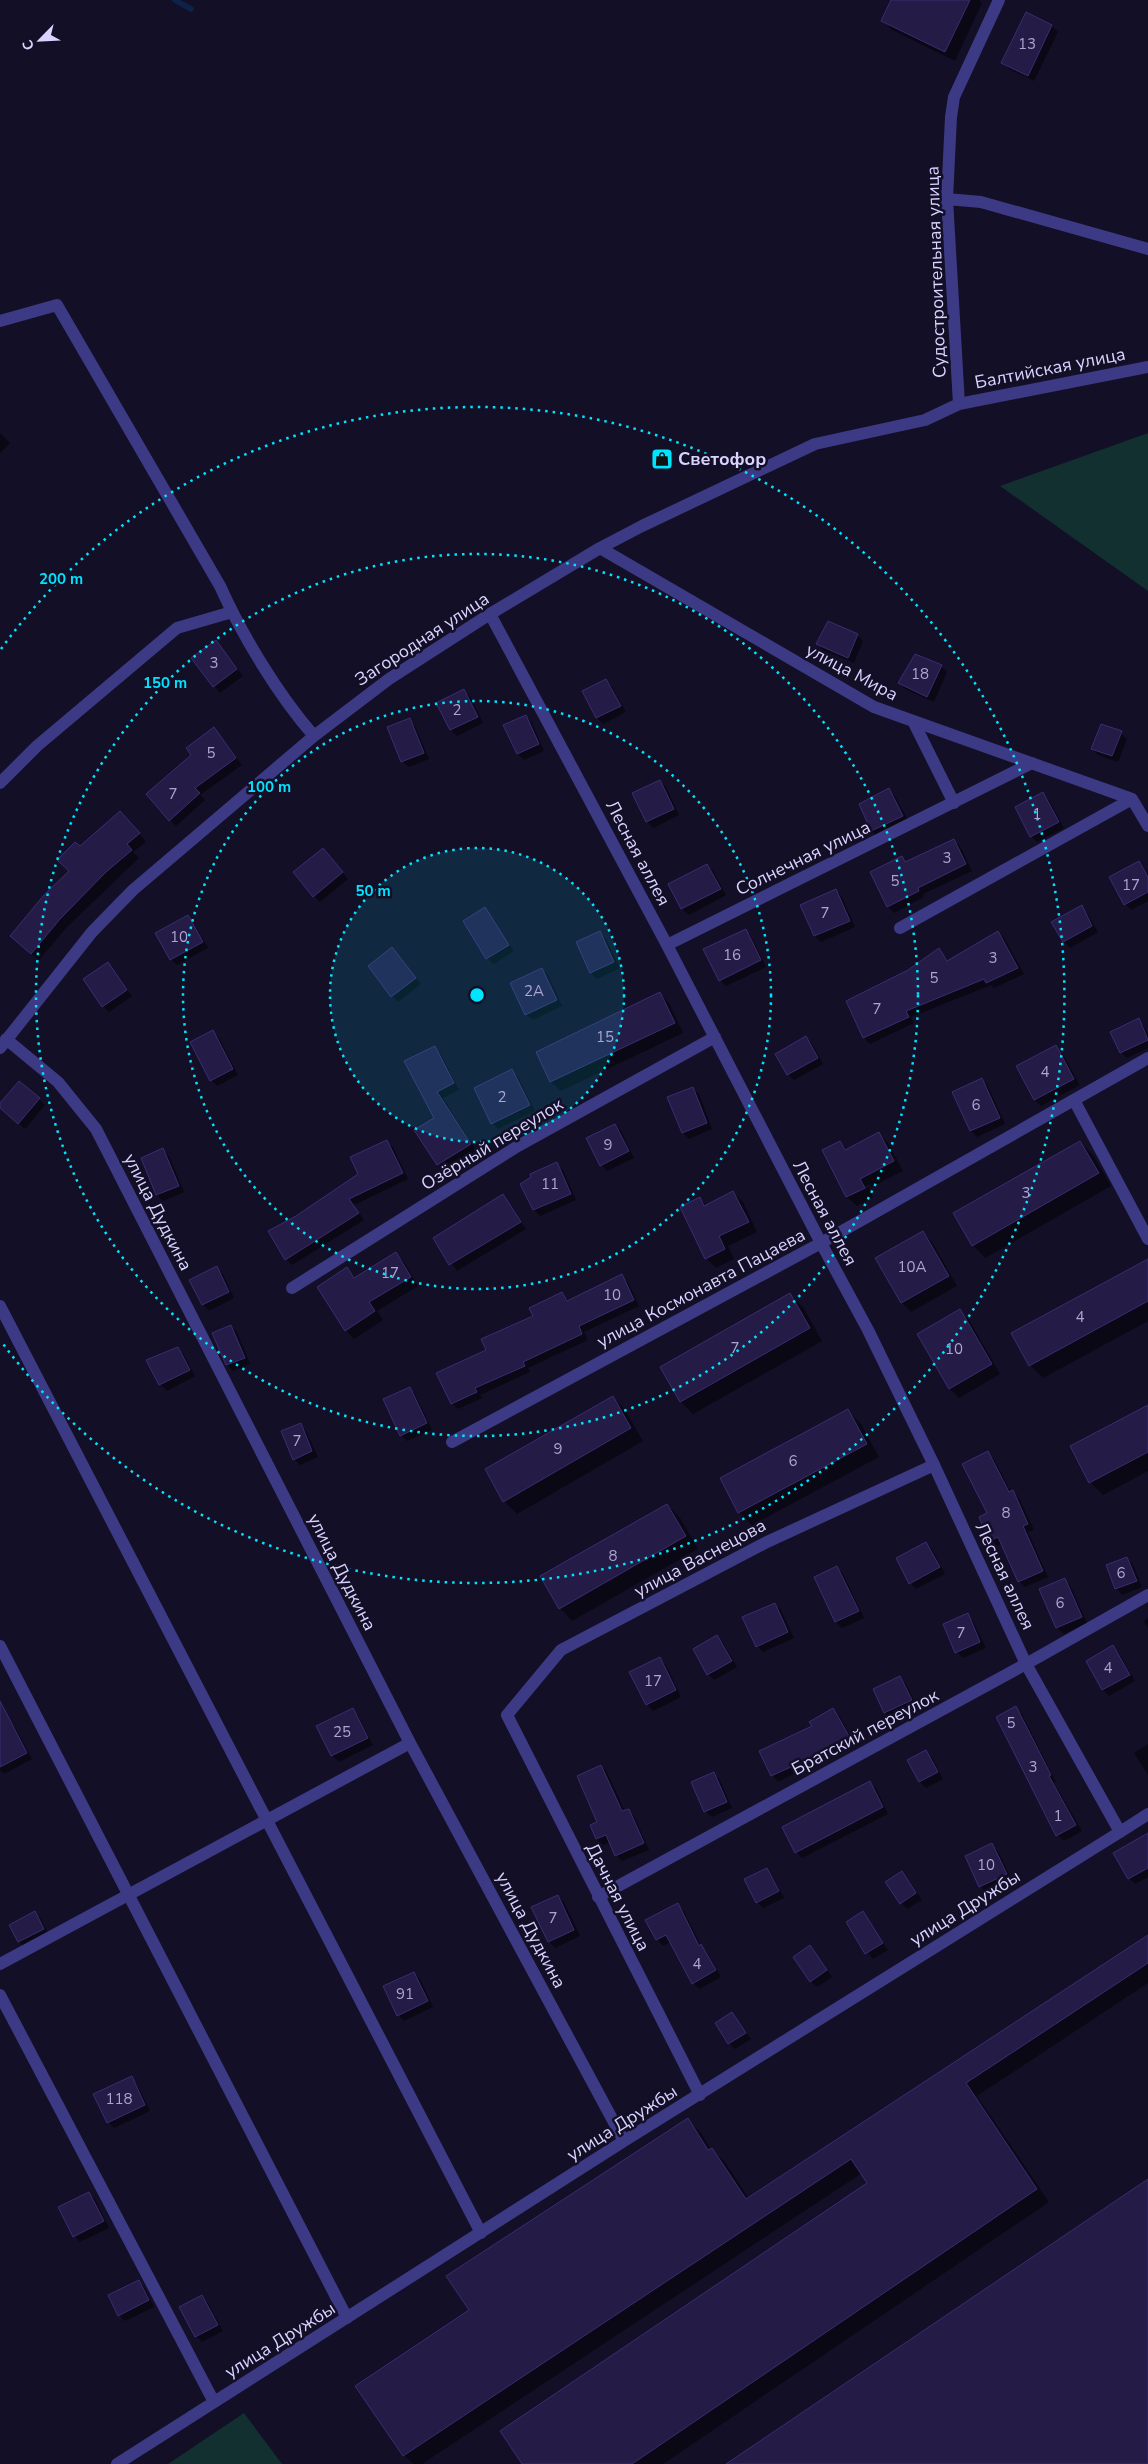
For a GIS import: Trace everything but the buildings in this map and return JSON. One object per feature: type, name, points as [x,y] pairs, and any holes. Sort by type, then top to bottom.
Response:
[{"type":"street","name":"Судостроительная улица","points":[[959,404],[947,199],[954,97],[999,0]]},
{"type":"street","points":[[947,199],[980,202],[1148,249]]},
{"type":"street","points":[[0,321],[57,305],[220,586],[232,612],[295,714],[314,736]]},
{"type":"street","name":"Балтийская улица","points":[[959,404],[1148,367]]},
{"type":"street","name":"Загородная улица","points":[[3,1044],[92,932],[133,890],[314,736],[389,679],[490,614],[600,548],[642,526],[815,444],[925,420],[959,404]]},
{"type":"street","name":"улица Мира","points":[[600,548],[874,707],[1132,799]]},
{"type":"street","points":[[0,783],[37,746],[177,628],[232,612]]},
{"type":"street","name":"Лесная аллея","points":[[490,614],[667,945],[868,1330],[934,1465],[1026,1664],[1120,1832]]},
{"type":"street","points":[[913,721],[954,803]]},
{"type":"street","name":"Солнечная улица","points":[[667,945],[1032,764]]},
{"type":"street","points":[[900,928],[1132,799],[1148,826]]},
{"type":"street","name":"Озёрный переулок","points":[[292,1288],[518,1146],[716,1038]]},
{"type":"street","name":"улица Дудкина","points":[[3,1044],[58,1082],[96,1130],[410,1744],[624,2141]]},
{"type":"street","name":"улица Космонавта Пацаева","points":[[452,1442],[821,1243],[1148,1058]]},
{"type":"street","points":[[1074,1100],[1148,1239]]},
{"type":"street","points":[[0,1306],[481,2234]]},
{"type":"street","name":"улица Васнецова","points":[[507,1715],[561,1650],[767,1542],[934,1465]]},
{"type":"street","name":"Братский переулок","points":[[598,1896],[1026,1664],[1148,1595]]},
{"type":"street","points":[[0,1646],[347,2318]]},
{"type":"street","name":"Дачная улица","points":[[507,1715],[700,2094]]},
{"type":"street","points":[[0,1964],[410,1744]]},
{"type":"street","name":"улица Дружбы","points":[[116,2464],[481,2234],[624,2141],[1148,1814]]},
{"type":"street","points":[[0,1995],[214,2402]]},
{"type":"green space","points":[[1148,433],[1148,591],[1000,486]]},
{"type":"green space","points":[[244,2413],[282,2464],[168,2464]]},
{"type":"waterway","points":[[175,0],[191,9]]},
{"type":"place","name":"Светофор","points":[[662,459]]}]
